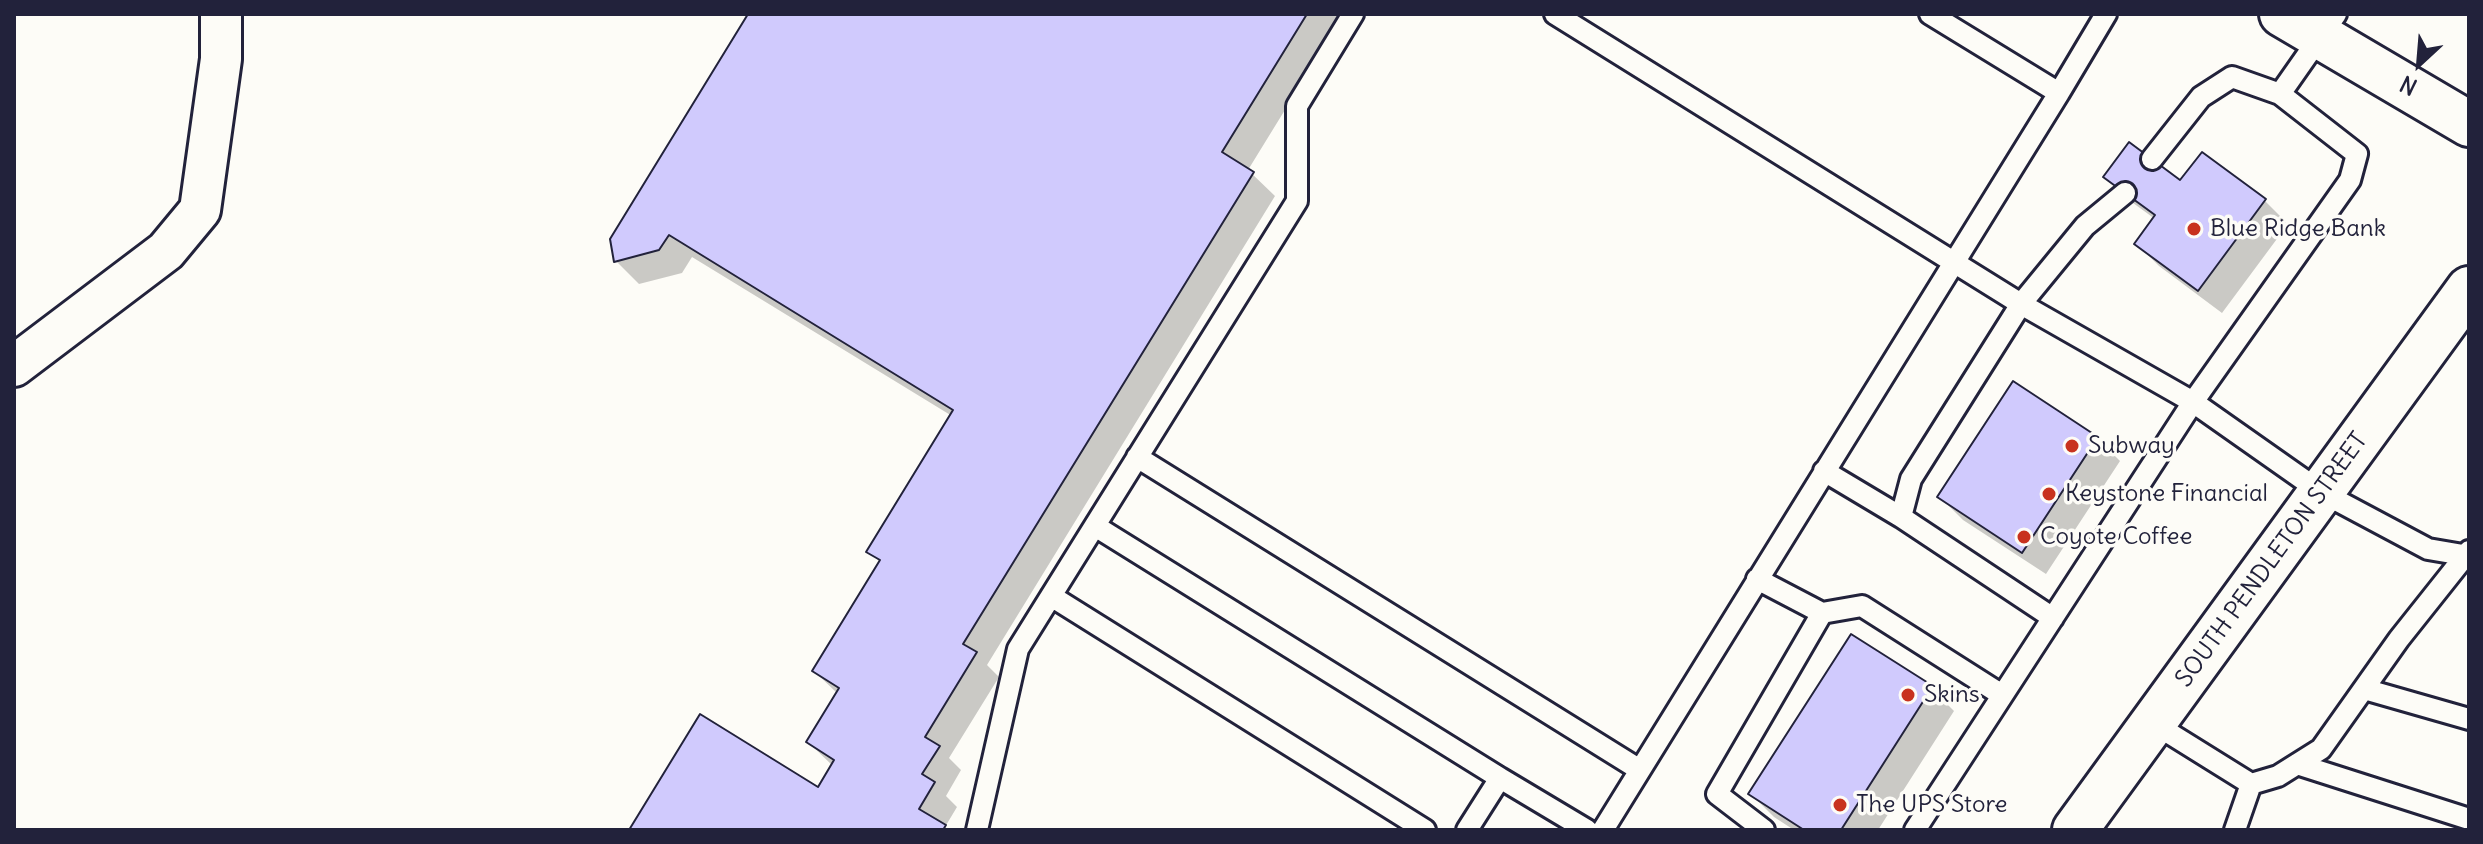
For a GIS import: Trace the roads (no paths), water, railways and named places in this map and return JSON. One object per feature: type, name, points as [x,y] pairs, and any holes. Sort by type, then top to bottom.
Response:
[{"type":"main road","points":[[2282,14],[2329,26],[2469,124]]},
{"type":"main road","name":"SOUTH PENDLETON STREET","points":[[2075,830],[2469,289]]},
{"type":"street","points":[[14,366],[166,251],[200,210],[221,59],[221,14]]},
{"type":"lane","points":[[977,830],[1018,649],[1297,201],[1297,106],[1353,14]]},
{"type":"lane","points":[[1555,14],[2021,304],[2193,402],[2321,492],[2428,549],[2468,554]]},
{"type":"lane","points":[[1930,14],[2059,93]]},
{"type":"lane","points":[[1603,830],[2106,14]]},
{"type":"lane","points":[[2280,94],[2329,26]]},
{"type":"lane","points":[[1915,830],[2193,402],[2350,180],[2357,154],[2280,94],[2232,77],[2201,97],[2152,159]]},
{"type":"lane","points":[[1901,517],[1911,479],[2021,304],[2085,226],[2125,193]]},
{"type":"lane","points":[[1137,457],[1640,770]]},
{"type":"lane","points":[[1824,471],[1901,517],[2053,618]]},
{"type":"lane","points":[[1095,526],[1587,830]]},
{"type":"lane","points":[[2153,723],[2251,784],[2278,776],[2321,749],[2399,639],[2468,554]]},
{"type":"lane","points":[[1757,579],[1822,613],[1862,606],[2002,695]]},
{"type":"lane","points":[[1051,596],[1425,830]]},
{"type":"lane","points":[[1764,830],[1717,794],[1822,613]]},
{"type":"lane","points":[[2364,689],[2469,719]]},
{"type":"lane","points":[[2297,764],[2469,819]]},
{"type":"lane","points":[[1467,830],[1500,778]]},
{"type":"lane","points":[[2235,830],[2251,784]]},
{"type":"place","name":"Blue Ridge Bank","points":[[2194,229]]},
{"type":"place","name":"Subway","points":[[2072,446]]},
{"type":"place","name":"Keystone Financial","points":[[2049,494]]},
{"type":"place","name":"Coyote Coffee","points":[[2024,537]]},
{"type":"place","name":"Skins","points":[[1908,695]]},
{"type":"place","name":"The UPS Store","points":[[1840,805]]}]
